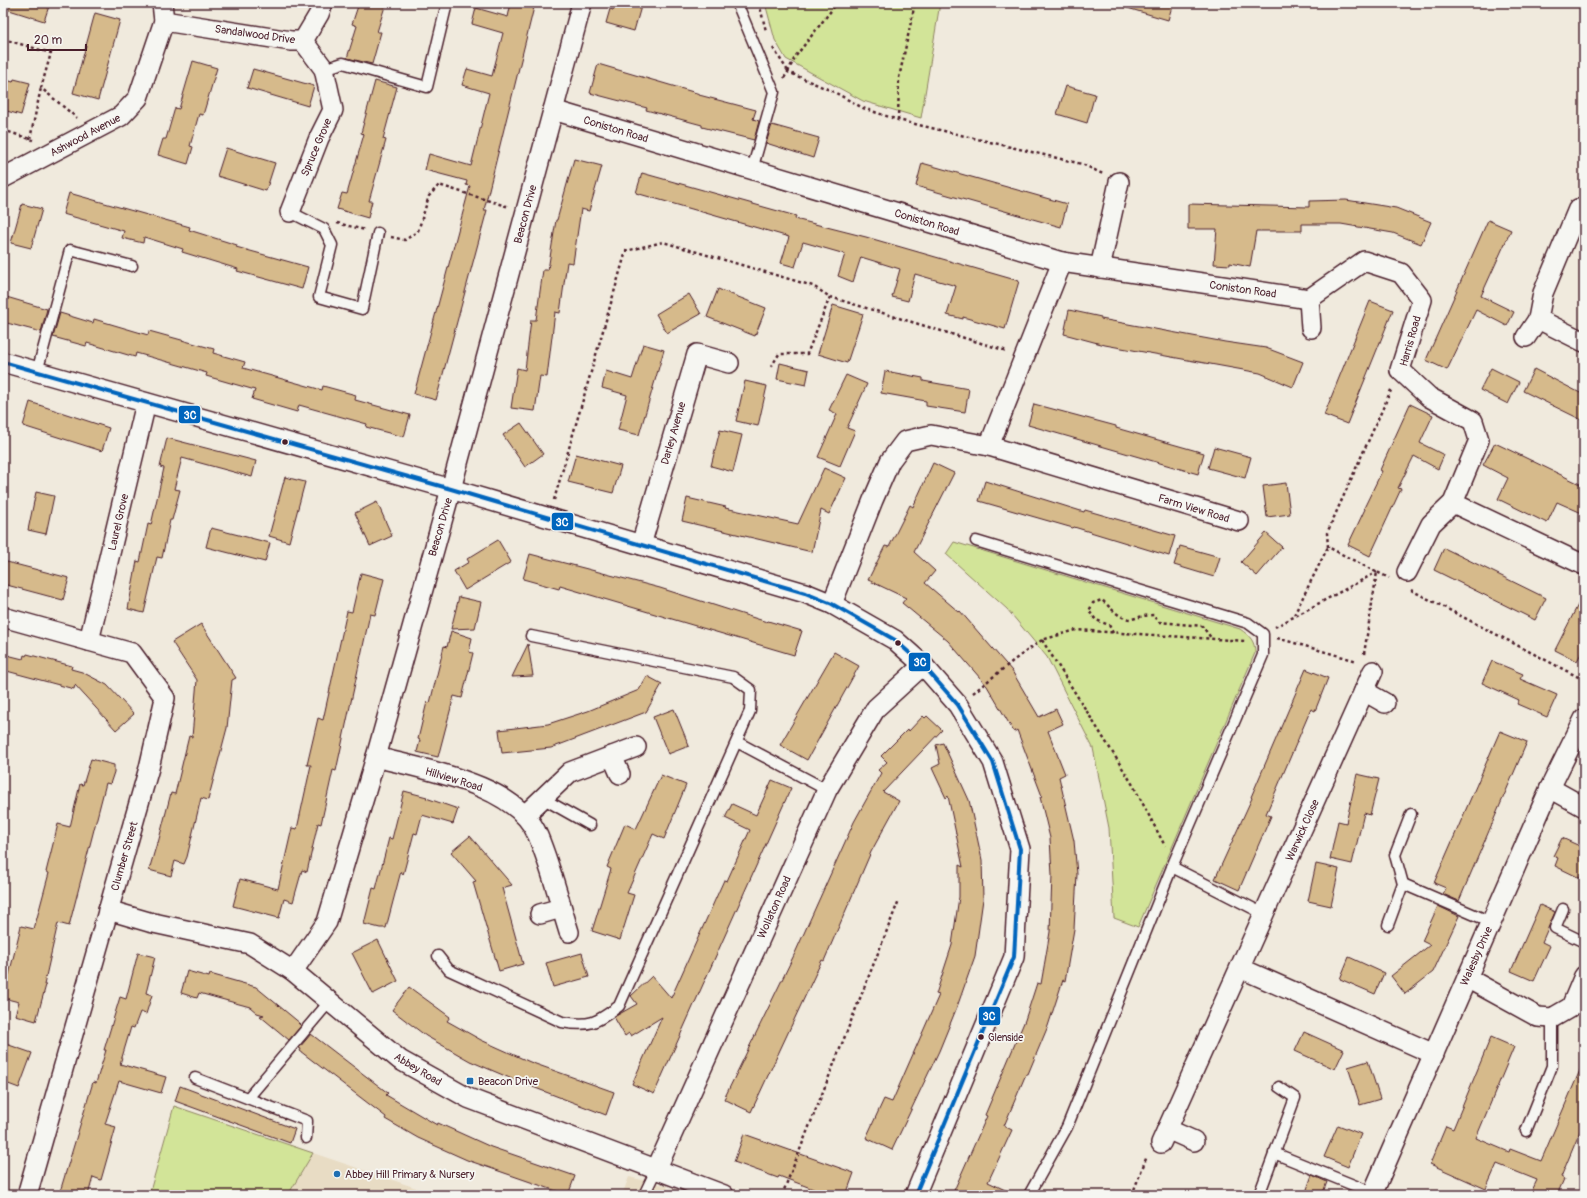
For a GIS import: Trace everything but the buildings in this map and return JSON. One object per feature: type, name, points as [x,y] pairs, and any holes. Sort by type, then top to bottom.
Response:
[{"type":"street","name":"Sandalwood Drive","points":[[163,12],[291,41],[303,41],[319,14],[323,3]]},
{"type":"street","name":"Beacon Drive","points":[[293,971],[327,922],[376,757],[451,490],[582,3]]},
{"type":"street","name":"Ashwood Avenue","points":[[3,178],[121,116],[138,98],[163,12]]},
{"type":"street","name":"Spruce Grove","points":[[290,212],[319,138],[333,110],[324,69],[303,41]]},
{"type":"street","name":"Coniston Road","points":[[553,110],[1062,262],[1309,298]]},
{"type":"street","points":[[1100,268],[1119,182]]},
{"type":"street","points":[[1526,337],[1538,319],[1543,293],[1578,209]]},
{"type":"street","points":[[989,446],[1062,262]]},
{"type":"street","name":"Harris Road","points":[[1309,298],[1364,262],[1401,272],[1422,300],[1400,370],[1429,397],[1473,421],[1479,440],[1453,503],[1431,524],[1403,580]]},
{"type":"street","points":[[1309,298],[1311,328]]},
{"type":"street","points":[[1538,319],[1584,342]]},
{"type":"street","name":"Darley Avenue","points":[[641,545],[697,354],[729,363]]},
{"type":"street","points":[[4,367],[37,372],[805,593],[832,604],[895,640],[923,665],[958,705],[993,762],[1020,849],[1014,957],[915,1195]]},
{"type":"street","name":"Laurel Grove","points":[[89,641],[146,403]]},
{"type":"street","name":"Farm View Road","points":[[832,604],[890,461],[905,441],[931,434],[989,446],[1238,521]]},
{"type":"street","points":[[1453,503],[1584,565]]},
{"type":"street","name":"Clumber Street","points":[[3,617],[132,653],[165,698],[149,768],[27,1195]]},
{"type":"street","name":"Wollaton Road","points":[[656,1170],[827,790],[876,708],[923,665]]},
{"type":"street","name":"Warwick Close","points":[[1164,1136],[1364,691],[1368,667]]},
{"type":"street","points":[[1364,691],[1385,702]]},
{"type":"street","name":"Walesby Drive","points":[[1374,1194],[1550,788],[1584,719]]},
{"type":"street","points":[[525,815],[570,772],[636,747]]},
{"type":"street","points":[[612,756],[620,774]]},
{"type":"street","name":"Hillview Road","points":[[376,757],[479,786],[504,798],[525,815],[538,835],[569,932]]},
{"type":"street","points":[[1550,788],[1584,807]]},
{"type":"street","points":[[540,914],[561,908]]},
{"type":"street","name":"Abbey Road","points":[[108,910],[149,922],[250,944],[293,971],[400,1060],[468,1098],[724,1195]]},
{"type":"street","points":[[1240,968],[1434,1054]]},
{"type":"street","points":[[1467,978],[1538,1017],[1552,1018],[1570,1007],[1584,976]]},
{"type":"street","points":[[1164,1136],[1194,1141]]},
{"type":"lane","points":[[324,69],[343,63],[427,87],[447,3]]},
{"type":"lane","points":[[737,3],[774,92],[752,170]]},
{"type":"lane","points":[[290,212],[324,229],[332,245],[319,297],[362,309],[378,234]]},
{"type":"lane","points":[[37,372],[70,250],[132,266]]},
{"type":"lane","points":[[976,540],[1248,623],[1263,634],[1263,655],[1173,865],[1068,1127],[1030,1195]]},
{"type":"lane","points":[[438,956],[449,970],[562,1022],[581,1025],[600,1020],[619,1006],[750,711],[750,690],[733,678],[531,636]]},
{"type":"lane","points":[[737,742],[827,790]]},
{"type":"lane","points":[[542,798],[590,826]]},
{"type":"lane","points":[[1388,925],[1403,884],[1395,855],[1411,814]]},
{"type":"lane","points":[[1173,865],[1264,914]]},
{"type":"lane","points":[[1403,884],[1491,922]]},
{"type":"lane","points":[[1563,909],[1555,928],[1584,942]]},
{"type":"lane","points":[[248,1098],[330,1001]]},
{"type":"lane","points":[[1526,1131],[1552,1066],[1552,1018]]},
{"type":"lane","points":[[195,1078],[307,1121],[306,1138]]},
{"type":"lane","points":[[1259,1195],[1295,1098],[1279,1087]]},
{"type":"lane","points":[[1274,1153],[1374,1194]]},
{"type":"lane","points":[[644,1195],[656,1170]]},
{"type":"path","points":[[758,3],[768,35]]},
{"type":"path","points":[[774,92],[788,72],[795,57],[837,3]]},
{"type":"path","points":[[898,120],[898,78],[915,3]]},
{"type":"path","points":[[3,39],[50,53],[30,139]]},
{"type":"path","points":[[769,42],[788,72],[834,92],[863,108],[898,120],[1082,164],[1119,182]]},
{"type":"path","points":[[41,88],[82,122]]},
{"type":"path","points":[[329,221],[405,240],[418,231],[430,196],[439,185],[525,213]]},
{"type":"path","points":[[548,518],[626,251],[663,242],[813,286],[830,297],[1024,357]]},
{"type":"path","points":[[772,367],[779,354],[806,354],[830,297]]},
{"type":"path","points":[[1294,616],[1328,547],[1327,533],[1400,370]]},
{"type":"path","points":[[1328,547],[1377,572],[1403,580],[1584,680]]},
{"type":"path","points":[[958,705],[1014,660],[1042,640],[1076,630],[1251,641],[1294,616],[1377,572]]},
{"type":"path","points":[[1263,634],[1368,667],[1377,572]]},
{"type":"path","points":[[1114,633],[1109,625],[1096,620],[1089,611],[1093,603],[1102,600],[1121,617],[1130,619],[1144,615],[1154,615],[1159,622],[1202,626],[1212,639]]},
{"type":"path","points":[[1042,640],[1133,786],[1173,865]]},
{"type":"path","points":[[782,1195],[898,900]]},
{"type":"path","points":[[1132,1195],[1147,1155],[1164,1136]]},
{"type":"shaded area","name":"Abbey Hill Primary & Nursery","points":[[313,1153],[437,1195],[288,1195]]},
{"type":"shaded area","points":[[629,1177],[668,1186],[664,1195],[622,1195]]},
{"type":"green space","points":[[765,3],[940,3],[921,118],[863,101],[786,59],[775,40]]},
{"type":"green space","points":[[954,542],[1240,629],[1253,642],[1255,653],[1138,927],[1114,918],[1109,828],[1093,748],[1047,657],[1007,609],[946,554]]},
{"type":"green space","points":[[174,1106],[313,1153],[288,1195],[149,1195]]},
{"type":"transit line","name":"3C","points":[[3,362],[451,489],[805,593],[832,604],[895,640],[923,665],[958,705],[993,762],[1020,849],[1014,957],[915,1195]]},
{"type":"place","name":"Glenside","points":[[981,1037]]},
{"type":"place","name":"Beacon Drive","points":[[470,1081]]},
{"type":"place","name":"Abbey Hill Primary & Nursery","points":[[337,1174]]}]
